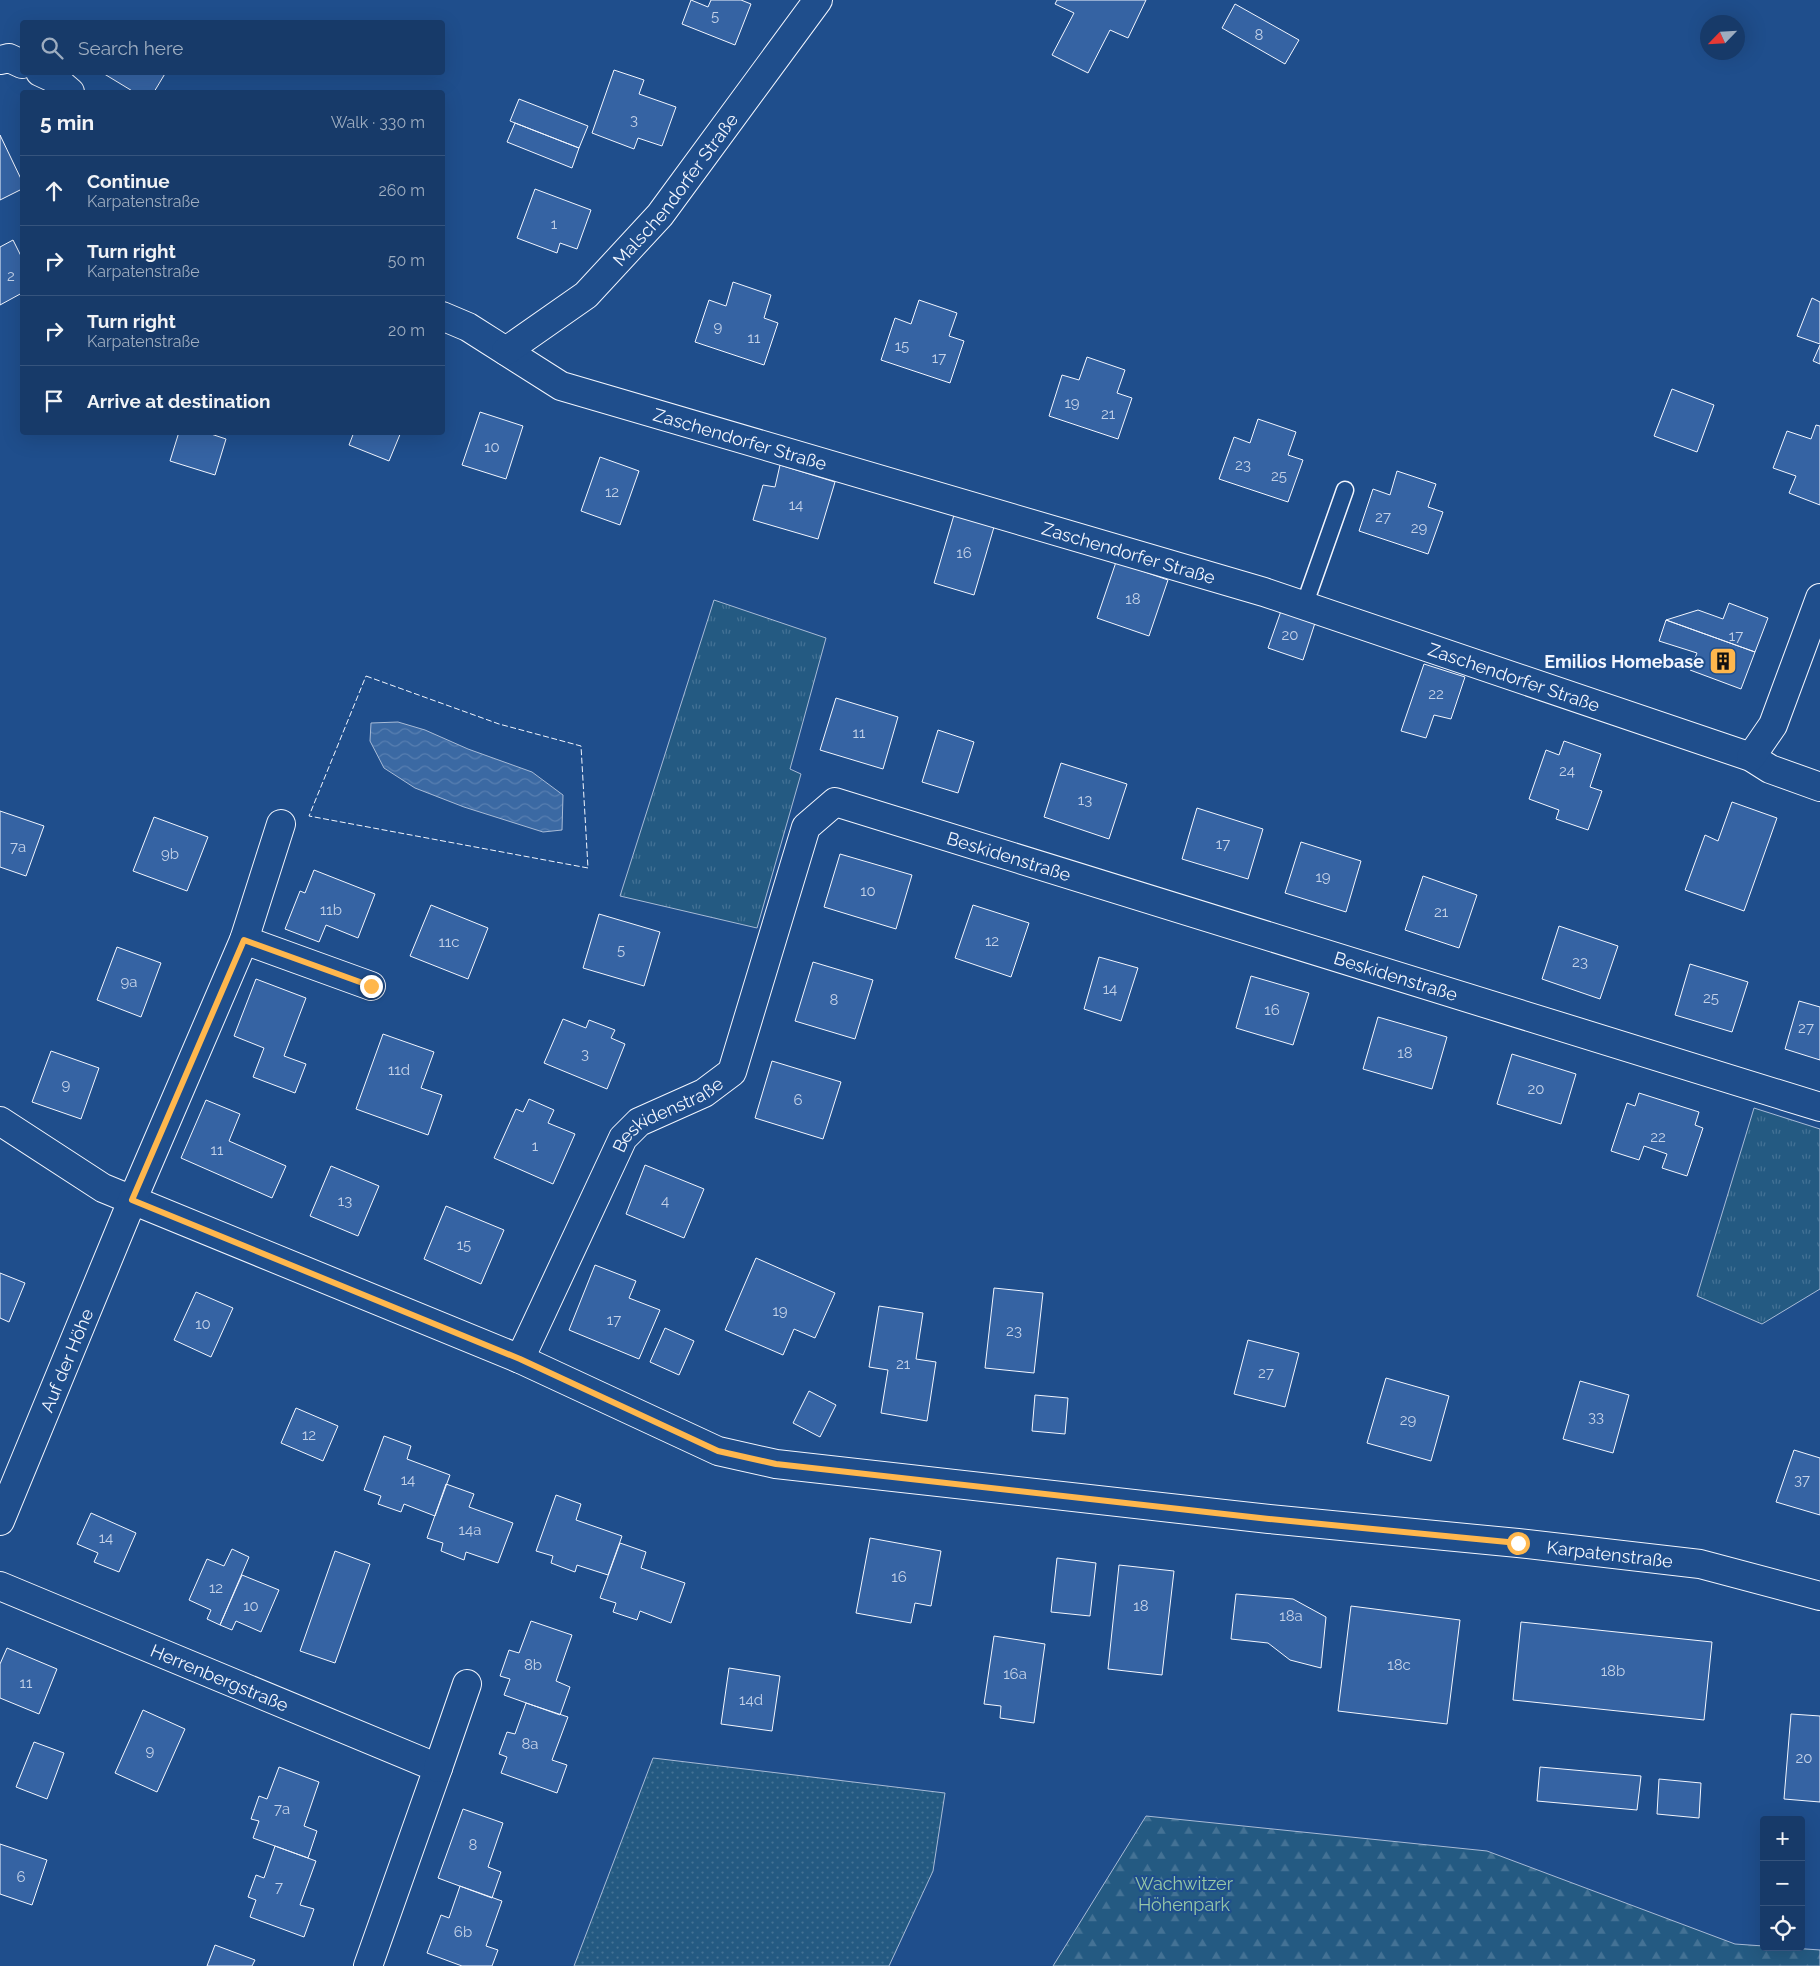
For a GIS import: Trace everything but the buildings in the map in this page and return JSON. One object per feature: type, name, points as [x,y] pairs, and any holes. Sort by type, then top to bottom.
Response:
[{"type":"street","name":"Malschendorfer Straße","points":[[506,351],[586,295],[660,215],[818,0]]},
{"type":"street","points":[[47,75],[56,79],[68,90]]},
{"type":"street","name":"Zaschendorfer Straße","points":[[445,317],[468,327],[561,386],[1245,586],[1751,757],[1770,769],[1820,787]]},
{"type":"street","points":[[1751,757],[1773,726],[1820,598]]},
{"type":"street","name":"Beskidenstraße","points":[[520,1359],[623,1138],[639,1122],[704,1093],[732,1072],[806,827],[835,802],[1820,1108]]},
{"type":"street","points":[[132,1200],[244,940],[281,824]]},
{"type":"street","points":[[244,940],[371,986]]},
{"type":"street","name":"Karpatenstraße","points":[[0,1121],[103,1188],[520,1359],[718,1451],[776,1464],[1269,1519],[1518,1543],[1700,1564],[1820,1596]]},
{"type":"street","name":"Auf der Höhe","points":[[0,1521],[132,1200]]},
{"type":"street","name":"Herrenbergstraße","points":[[0,1586],[438,1768]]},
{"type":"street","points":[[368,1966],[467,1684]]},
{"type":"lane","points":[[1304,606],[1345,490]]},
{"type":"green space","points":[[714,600],[826,638],[790,769],[801,774],[757,928],[620,896]]},
{"type":"green space","points":[[1754,1108],[1820,1129],[1820,1289],[1762,1324],[1697,1296]]},
{"type":"green space","points":[[653,1758],[945,1793],[933,1871],[889,1966],[574,1966]]},
{"type":"green space","name":"Wachwitzer Höhenpark","points":[[1146,1816],[1487,1851],[1735,1944],[1760,1946],[1760,1951],[1820,1950],[1820,1966],[1053,1966]]},
{"type":"water","points":[[398,722],[425,730],[468,749],[532,772],[563,795],[562,830],[543,832],[464,807],[415,788],[384,768],[370,741],[371,723]]},
{"type":"fence","points":[[366,676],[499,724],[581,746],[588,868],[309,816],[366,676]]},
{"type":"place","name":"Emilios Homebase","points":[[1723,661]]},
{"type":"route","points":[[371,986],[244,940],[132,1200],[520,1359],[718,1451],[776,1464],[1269,1519],[1518,1543]]}]
